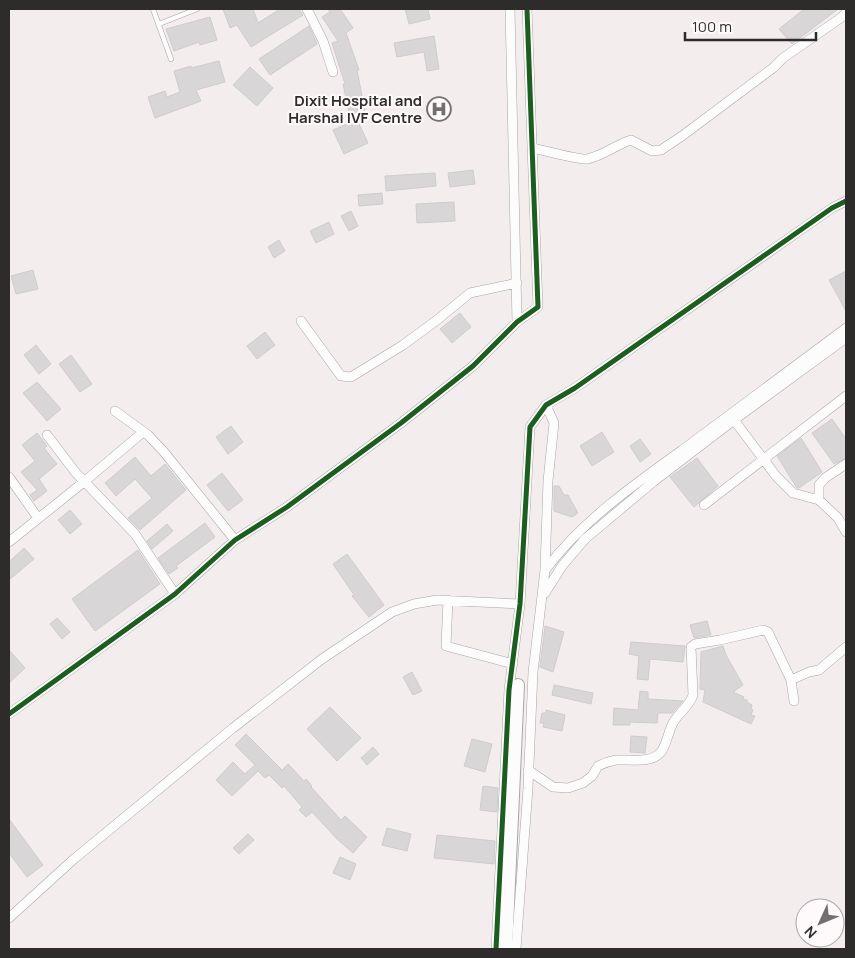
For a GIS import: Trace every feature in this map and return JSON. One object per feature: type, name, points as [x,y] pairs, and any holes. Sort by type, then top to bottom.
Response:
[{"type":"main road","points":[[506,949],[518,685]]},
{"type":"street","points":[[307,9],[323,41],[334,72]]},
{"type":"street","points":[[510,9],[517,322]]},
{"type":"street","points":[[9,714],[175,594],[235,540],[287,508],[401,423],[473,366],[517,322],[538,307],[527,9]]},
{"type":"street","points":[[532,148],[585,159],[604,153],[631,140],[652,151],[661,150],[773,68],[783,58],[842,17],[846,12]]},
{"type":"street","points":[[496,949],[510,690],[520,604],[530,427],[546,405],[575,388],[832,208],[846,201]]},
{"type":"street","points":[[301,321],[341,376],[351,377],[403,345],[470,292],[516,283]]},
{"type":"street","points":[[543,596],[562,566],[585,539],[653,482],[828,346],[846,328]]},
{"type":"street","points":[[545,570],[577,532],[648,474],[828,346],[846,338]]},
{"type":"street","points":[[704,505],[845,399]]},
{"type":"street","points":[[516,949],[533,672],[543,596],[548,482],[554,423],[546,405]]},
{"type":"street","points":[[116,412],[142,433],[148,435],[164,452],[235,540]]},
{"type":"street","points":[[734,420],[776,476],[793,493],[819,500],[838,518],[846,532]]},
{"type":"street","points":[[9,542],[142,433]]},
{"type":"street","points":[[47,435],[76,473],[135,534],[175,594]]},
{"type":"street","points":[[819,500],[819,485],[825,478],[846,464]]},
{"type":"street","points":[[9,477],[38,518]]},
{"type":"street","points":[[9,918],[74,859],[233,728],[308,669],[400,608],[425,601],[448,600],[520,604]]},
{"type":"street","points":[[448,600],[446,646],[513,664]]},
{"type":"street","points":[[528,770],[553,787],[568,788],[583,783],[592,776],[598,766],[607,762],[642,760],[658,756],[662,751],[673,722],[693,695],[691,647],[695,644],[763,630],[768,632],[791,680],[794,701]]},
{"type":"street","points":[[791,680],[819,670],[846,647]]},
{"type":"lane","points":[[153,9],[171,59]]},
{"type":"lane","points":[[158,24],[197,9]]},
{"type":"building","points":[[223,9],[253,9],[258,23],[280,9],[299,9],[303,15],[251,47],[237,25],[230,28]]},
{"type":"building","points":[[328,9],[340,9],[353,28],[346,33],[359,70],[357,70],[365,111],[354,113],[368,143],[344,154],[333,130],[351,122],[343,84],[345,84],[332,43],[338,41],[322,17],[330,12]]},
{"type":"building","points":[[405,9],[428,9],[430,19],[409,24]]},
{"type":"building","points":[[804,9],[838,9],[792,44],[779,29]]},
{"type":"building","points":[[210,17],[217,40],[200,45],[199,42],[174,51],[166,29]]},
{"type":"building","points":[[309,26],[317,44],[270,75],[259,59]]},
{"type":"building","points":[[434,36],[439,69],[427,71],[424,52],[397,57],[394,43]]},
{"type":"building","points":[[219,61],[225,82],[196,90],[201,101],[155,118],[148,97],[165,91],[167,97],[180,92],[174,71]]},
{"type":"building","points":[[250,67],[273,88],[257,106],[233,85]]},
{"type":"building","points":[[428,102],[445,106],[443,115],[426,111]]},
{"type":"building","points":[[473,170],[475,184],[450,187],[448,173]]},
{"type":"building","points":[[435,173],[436,186],[386,191],[385,176]]},
{"type":"building","points":[[382,193],[383,204],[359,206],[358,195]]},
{"type":"building","points":[[454,202],[455,221],[417,223],[416,204]]},
{"type":"building","points":[[351,211],[358,226],[349,231],[341,216]]},
{"type":"building","points":[[329,222],[334,234],[316,243],[310,231]]},
{"type":"building","points":[[279,240],[285,251],[274,258],[268,247]]},
{"type":"building","points":[[33,270],[38,289],[16,294],[11,276]]},
{"type":"building","points":[[846,271],[846,311],[829,280]]},
{"type":"building","points":[[460,313],[471,327],[452,343],[440,329]]},
{"type":"building","points":[[265,332],[275,345],[257,359],[247,346]]},
{"type":"building","points":[[36,345],[51,364],[39,374],[24,355]]},
{"type":"building","points":[[71,355],[92,384],[80,392],[59,364]]},
{"type":"building","points":[[37,382],[61,409],[47,421],[23,393]]},
{"type":"building","points":[[832,419],[846,439],[846,458],[834,464],[812,433]]},
{"type":"building","points":[[231,426],[243,442],[228,454],[216,437]]},
{"type":"building","points":[[602,432],[614,452],[592,466],[580,446]]},
{"type":"building","points":[[37,433],[47,446],[44,448],[57,464],[39,479],[47,491],[34,501],[30,495],[37,490],[21,472],[35,461],[22,445]]},
{"type":"building","points":[[801,438],[822,472],[797,488],[777,456]]},
{"type":"building","points":[[640,439],[651,454],[640,462],[630,446]]},
{"type":"building","points":[[135,457],[151,476],[165,464],[186,490],[140,530],[128,518],[152,498],[135,479],[116,496],[105,483]]},
{"type":"building","points":[[697,458],[718,486],[694,507],[670,477]]},
{"type":"building","points":[[222,473],[243,500],[228,511],[207,485]]},
{"type":"building","points":[[554,486],[559,486],[564,495],[568,495],[578,513],[572,517],[554,511]]},
{"type":"building","points":[[70,510],[82,524],[70,534],[58,520]]},
{"type":"building","points":[[205,523],[215,537],[176,566],[178,568],[169,574],[158,558]]},
{"type":"building","points":[[167,524],[173,531],[152,549],[147,541]]},
{"type":"building","points":[[24,548],[34,559],[9,580],[9,562]]},
{"type":"building","points":[[138,550],[160,584],[95,631],[72,599]]},
{"type":"building","points":[[347,554],[384,605],[369,617],[352,596],[354,595],[333,564]]},
{"type":"building","points":[[57,618],[70,632],[62,639],[50,624]]},
{"type":"building","points":[[707,621],[711,635],[694,638],[690,625]]},
{"type":"building","points":[[545,626],[564,632],[553,672],[540,667]]},
{"type":"building","points":[[631,642],[685,646],[683,662],[650,659],[648,680],[637,679],[639,656],[629,654]]},
{"type":"building","points":[[723,646],[743,685],[733,692],[744,697],[743,699],[752,705],[751,715],[755,716],[751,724],[703,702],[705,690],[700,689],[701,652]]},
{"type":"building","points":[[9,650],[25,668],[9,683]]},
{"type":"building","points":[[412,672],[422,691],[413,695],[403,677]]},
{"type":"building","points":[[554,685],[593,693],[591,704],[552,695]]},
{"type":"building","points":[[640,691],[648,692],[648,699],[683,701],[672,713],[658,713],[657,723],[630,722],[630,725],[613,725],[614,708],[638,710]]},
{"type":"building","points":[[330,707],[361,738],[337,761],[307,729]]},
{"type":"building","points":[[546,710],[565,715],[562,731],[543,727],[544,723],[540,723],[542,713],[546,713]]},
{"type":"building","points":[[246,734],[282,770],[288,764],[304,781],[306,779],[341,820],[345,816],[367,837],[353,853],[312,812],[306,817],[299,810],[302,807],[284,786],[282,788],[269,775],[265,778],[258,771],[232,796],[216,780],[233,762],[245,774],[255,765],[235,745]]},
{"type":"building","points":[[631,736],[647,737],[645,753],[630,752]]},
{"type":"building","points":[[472,739],[492,744],[485,772],[464,766]]},
{"type":"building","points":[[373,747],[379,754],[367,765],[361,758]]},
{"type":"building","points":[[483,786],[498,788],[497,812],[480,810]]},
{"type":"building","points":[[9,819],[43,865],[27,877],[9,853]]},
{"type":"building","points":[[387,828],[411,834],[407,851],[382,845]]},
{"type":"building","points":[[248,834],[254,840],[239,854],[233,848]]},
{"type":"building","points":[[437,835],[495,841],[494,864],[434,858]]},
{"type":"building","points":[[340,857],[356,864],[350,880],[333,873]]},
{"type":"cycle path","points":[[9,714],[175,594],[235,540],[287,507],[401,423],[473,366],[517,322],[538,307],[527,9]]},
{"type":"cycle path","points":[[496,949],[509,690],[520,604],[530,427],[546,405],[575,388],[832,208],[846,201]]},
{"type":"place","name":"Dixit Hospital and Harshai IVF Centre","points":[[439,109]]}]
